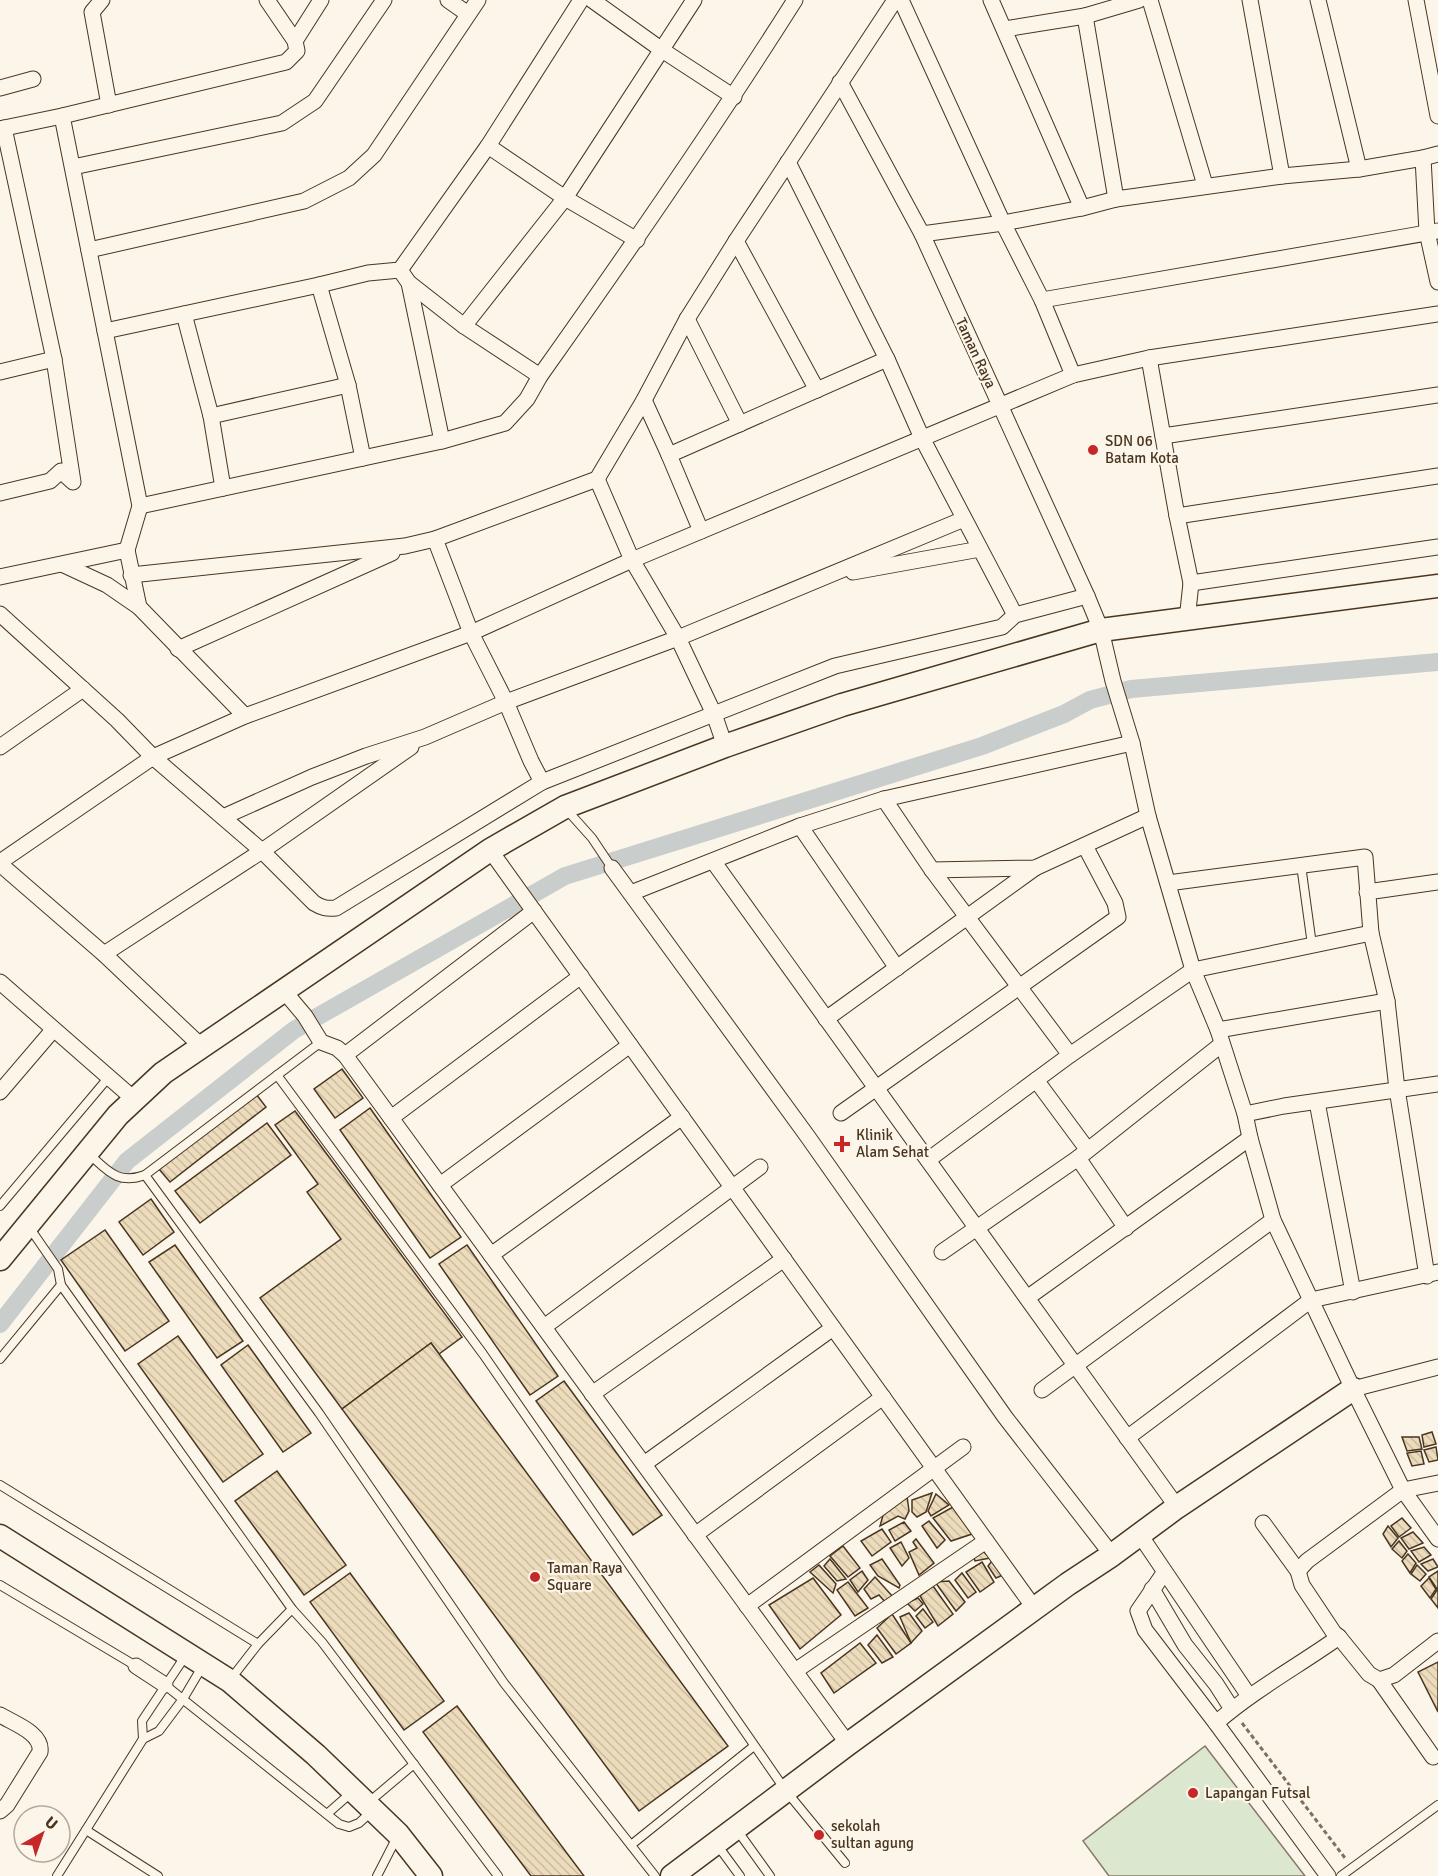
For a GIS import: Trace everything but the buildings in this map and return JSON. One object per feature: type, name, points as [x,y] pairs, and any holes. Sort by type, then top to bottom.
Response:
[{"type":"street","points":[[102,0],[92,12],[109,105]]},
{"type":"street","points":[[0,493],[50,481],[61,471],[73,482],[54,359],[2,128],[62,116],[286,62],[297,51],[295,41],[267,0]]},
{"type":"street","points":[[295,41],[321,0]]},
{"type":"street","points":[[73,167],[282,123],[315,101],[384,0]]},
{"type":"street","points":[[448,0],[468,14]]},
{"type":"street","points":[[89,250],[304,201],[349,178],[374,155],[478,0]]},
{"type":"street","points":[[105,331],[368,273],[399,270],[488,146],[581,0]]},
{"type":"street","points":[[592,0],[662,50],[734,97]]},
{"type":"street","points":[[464,326],[565,198],[694,0]]},
{"type":"street","points":[[140,506],[442,441],[505,423],[526,399],[637,240],[734,97],[795,0]]},
{"type":"street","points":[[131,575],[405,546],[435,539],[597,479],[644,400],[687,319],[895,0]]},
{"type":"street","points":[[901,0],[1003,223],[1042,300],[1073,375]]},
{"type":"street","points":[[991,0],[1082,208]]},
{"type":"street","points":[[1005,29],[1085,16],[1139,0]]},
{"type":"street","points":[[1150,0],[1205,186]]},
{"type":"street","points":[[1250,0],[1282,176]]},
{"type":"street","points":[[1318,0],[1359,169]]},
{"type":"street","points":[[1416,0],[1438,116]]},
{"type":"street","points":[[1085,16],[1116,199]]},
{"type":"street","points":[[0,88],[33,79]]},
{"type":"street","name":"Taman Raya","points":[[840,82],[922,234],[1101,630],[1113,681],[1124,711],[1148,816],[1193,970],[1220,1037],[1245,1114],[1273,1221],[1403,1490],[1438,1539]]},
{"type":"street","points":[[62,116],[140,506],[127,550],[139,607]]},
{"type":"street","points":[[488,146],[565,198],[637,240]]},
{"type":"street","points":[[922,234],[1003,223],[1116,199],[1282,176],[1359,169],[1438,154]]},
{"type":"street","points":[[1423,158],[1438,282]]},
{"type":"street","points":[[789,162],[887,359],[922,438],[1015,615]]},
{"type":"street","points":[[1042,300],[1433,232]]},
{"type":"street","points":[[736,241],[817,390]]},
{"type":"street","points":[[399,270],[409,283],[464,326],[540,376]]},
{"type":"street","points":[[409,283],[442,441]]},
{"type":"street","points":[[319,285],[348,385],[363,458]]},
{"type":"street","points":[[184,314],[211,416],[223,488]]},
{"type":"street","points":[[201,1046],[104,954],[0,863],[153,757],[245,716],[471,633],[632,560],[1073,375],[1149,358],[1438,314]]},
{"type":"street","points":[[687,319],[740,424]]},
{"type":"street","points":[[1149,358],[1191,583],[1187,620]]},
{"type":"street","points":[[0,372],[54,359]]},
{"type":"street","points":[[669,455],[887,359]]},
{"type":"street","points":[[211,416],[348,385]]},
{"type":"street","points":[[1163,436],[1438,395]]},
{"type":"street","points":[[644,400],[701,531]]},
{"type":"street","points":[[1177,516],[1438,476]]},
{"type":"street","points":[[597,479],[632,560],[678,638],[714,714],[725,746]]},
{"type":"street","points":[[223,817],[312,777],[425,737],[506,702],[678,638],[964,519]]},
{"type":"street","points":[[435,539],[471,633],[506,702],[542,782]]},
{"type":"street","points":[[178,649],[405,546]]},
{"type":"street","points":[[1191,583],[1438,547]]},
{"type":"street","points":[[825,577],[980,549]]},
{"type":"street","points":[[0,577],[127,550]]},
{"type":"street","points":[[64,565],[107,585],[139,607],[245,716]]},
{"type":"street","points":[[0,1258],[118,1114],[163,1073],[490,850],[565,807],[725,746],[842,705],[1101,630],[1438,586]]},
{"type":"street","points":[[0,614],[117,720],[153,757],[262,851],[314,903],[325,909],[336,908],[542,782],[835,666],[1002,627],[1015,615],[1087,596]]},
{"type":"street","points":[[2,743],[83,689]]},
{"type":"street","points":[[104,954],[262,851],[425,737]]},
{"type":"street","points":[[631,892],[800,826],[884,799],[1132,743]]},
{"type":"street","points":[[884,799],[932,870],[1070,1055]]},
{"type":"street","points":[[826,1019],[1035,868],[1148,816]]},
{"type":"street","points":[[800,826],[897,968]]},
{"type":"street","points":[[841,1113],[1118,918],[1115,903],[1085,846]]},
{"type":"street","points":[[490,850],[1035,1609]]},
{"type":"street","points":[[1127,1438],[1311,1300],[1433,1274],[1397,1089],[1387,1001],[1371,933],[1364,857],[1168,883]]},
{"type":"street","points":[[713,861],[1177,1507]]},
{"type":"street","points":[[612,868],[808,1137],[1005,1417],[1112,1555]]},
{"type":"street","points":[[932,870],[1035,868]]},
{"type":"street","points":[[1366,892],[1438,882]]},
{"type":"street","points":[[345,1055],[533,909]]},
{"type":"street","points":[[928,1160],[1070,1055],[1193,970],[1371,933]]},
{"type":"street","points":[[391,1118],[581,976]]},
{"type":"street","points":[[0,982],[135,1100]]},
{"type":"street","points":[[284,991],[313,1029],[345,1055],[848,1744]]},
{"type":"street","points":[[942,1252],[1083,1153],[1220,1037],[1387,1001]]},
{"type":"street","points":[[0,1092],[53,1030]]},
{"type":"street","points":[[440,1185],[630,1045]]},
{"type":"street","points":[[1036,1080],[1083,1153],[1126,1228]]},
{"type":"street","points":[[1245,1114],[1438,1084]]},
{"type":"street","points":[[1317,1102],[1353,1292]]},
{"type":"street","points":[[491,1255],[682,1117]]},
{"type":"street","points":[[1027,1298],[1250,1138]]},
{"type":"street","points":[[544,1328],[760,1167]]},
{"type":"street","points":[[1042,1390],[1273,1221]]},
{"type":"street","points":[[592,1394],[784,1259]]},
{"type":"street","points":[[644,1464],[833,1328]]},
{"type":"street","points":[[672,1876],[1068,1584],[1177,1507],[1353,1389],[1438,1367]]},
{"type":"street","points":[[695,1535],[883,1397]]},
{"type":"street","points":[[747,1606],[963,1447]]},
{"type":"street","points":[[1298,1571],[1307,1561],[1403,1490],[1438,1483]]},
{"type":"street","points":[[1263,1523],[1298,1571],[1302,1585],[1334,1633],[1369,1674],[1379,1680],[1433,1757]]},
{"type":"street","points":[[1140,1534],[1164,1573],[1249,1696]]},
{"type":"street","points":[[0,1536],[230,1681],[316,1755],[398,1834],[431,1876]]},
{"type":"street","points":[[795,1671],[986,1540]]},
{"type":"street","points":[[1164,1573],[1138,1611],[1145,1629],[1328,1876]]},
{"type":"street","points":[[1152,1589],[1185,1645],[1216,1684],[1232,1709]]},
{"type":"street","points":[[1216,1723],[1249,1696],[1339,1637]]},
{"type":"street","points":[[1379,1680],[1394,1675],[1438,1641]]},
{"type":"street","points":[[136,1666],[165,1685]]},
{"type":"street","points":[[0,1715],[35,1736],[41,1746],[40,1752],[7,1805],[0,1811]]},
{"type":"lane","points":[[565,807],[592,838],[612,868]]},
{"type":"lane","points":[[1301,865],[1312,945]]},
{"type":"lane","points":[[88,1153],[106,1169],[124,1180],[145,1175],[277,1075],[313,1029]]},
{"type":"lane","points":[[277,1075],[483,1354],[786,1791],[845,1863]]},
{"type":"lane","points":[[0,1206],[108,1077]]},
{"type":"lane","points":[[145,1175],[319,1413],[504,1683],[655,1876]]},
{"type":"lane","points":[[28,1226],[58,1269],[61,1285],[292,1609],[322,1642],[498,1876]]},
{"type":"lane","points":[[0,1359],[61,1285]]},
{"type":"lane","points":[[0,1485],[258,1644]]},
{"type":"lane","points":[[0,1585],[136,1666]]},
{"type":"lane","points":[[230,1681],[258,1644],[292,1609]]},
{"type":"lane","points":[[143,1739],[141,1720],[165,1685],[195,1659]]},
{"type":"lane","points":[[57,1876],[143,1739],[159,1731],[183,1699],[195,1659]]},
{"type":"lane","points":[[165,1685],[339,1824],[349,1827],[359,1823],[364,1802]]},
{"type":"lane","points":[[631,1845],[754,1746]]},
{"type":"lane","points":[[327,1814],[364,1802],[414,1764]]},
{"type":"lane","points":[[1341,1876],[1438,1805]]},
{"type":"lane","points":[[736,1828],[770,1876]]},
{"type":"lane","points":[[86,1830],[158,1876]]},
{"type":"lane","points":[[378,1876],[398,1834]]},
{"type":"lane","points":[[716,1843],[740,1876]]},
{"type":"path","points":[[1232,1709],[1352,1867]]},
{"type":"green space","name":"Lapangan Futsal","points":[[1205,1746],[1305,1876],[1109,1876],[1083,1841]]},
{"type":"waterway","points":[[0,1324],[127,1161],[294,1030],[565,876],[982,746],[1064,714],[1090,700],[1131,689],[1438,662]]},
{"type":"place","name":"SDN 06 Batam Kota","points":[[1093,450]]},
{"type":"place","name":"Klinik Alam Sehat","points":[[842,1144]]},
{"type":"place","name":"Taman Raya Square","points":[[535,1577]]},
{"type":"place","name":"Lapangan Futsal","points":[[1193,1793]]},
{"type":"place","name":"sekolah sultan agung","points":[[819,1835]]}]
